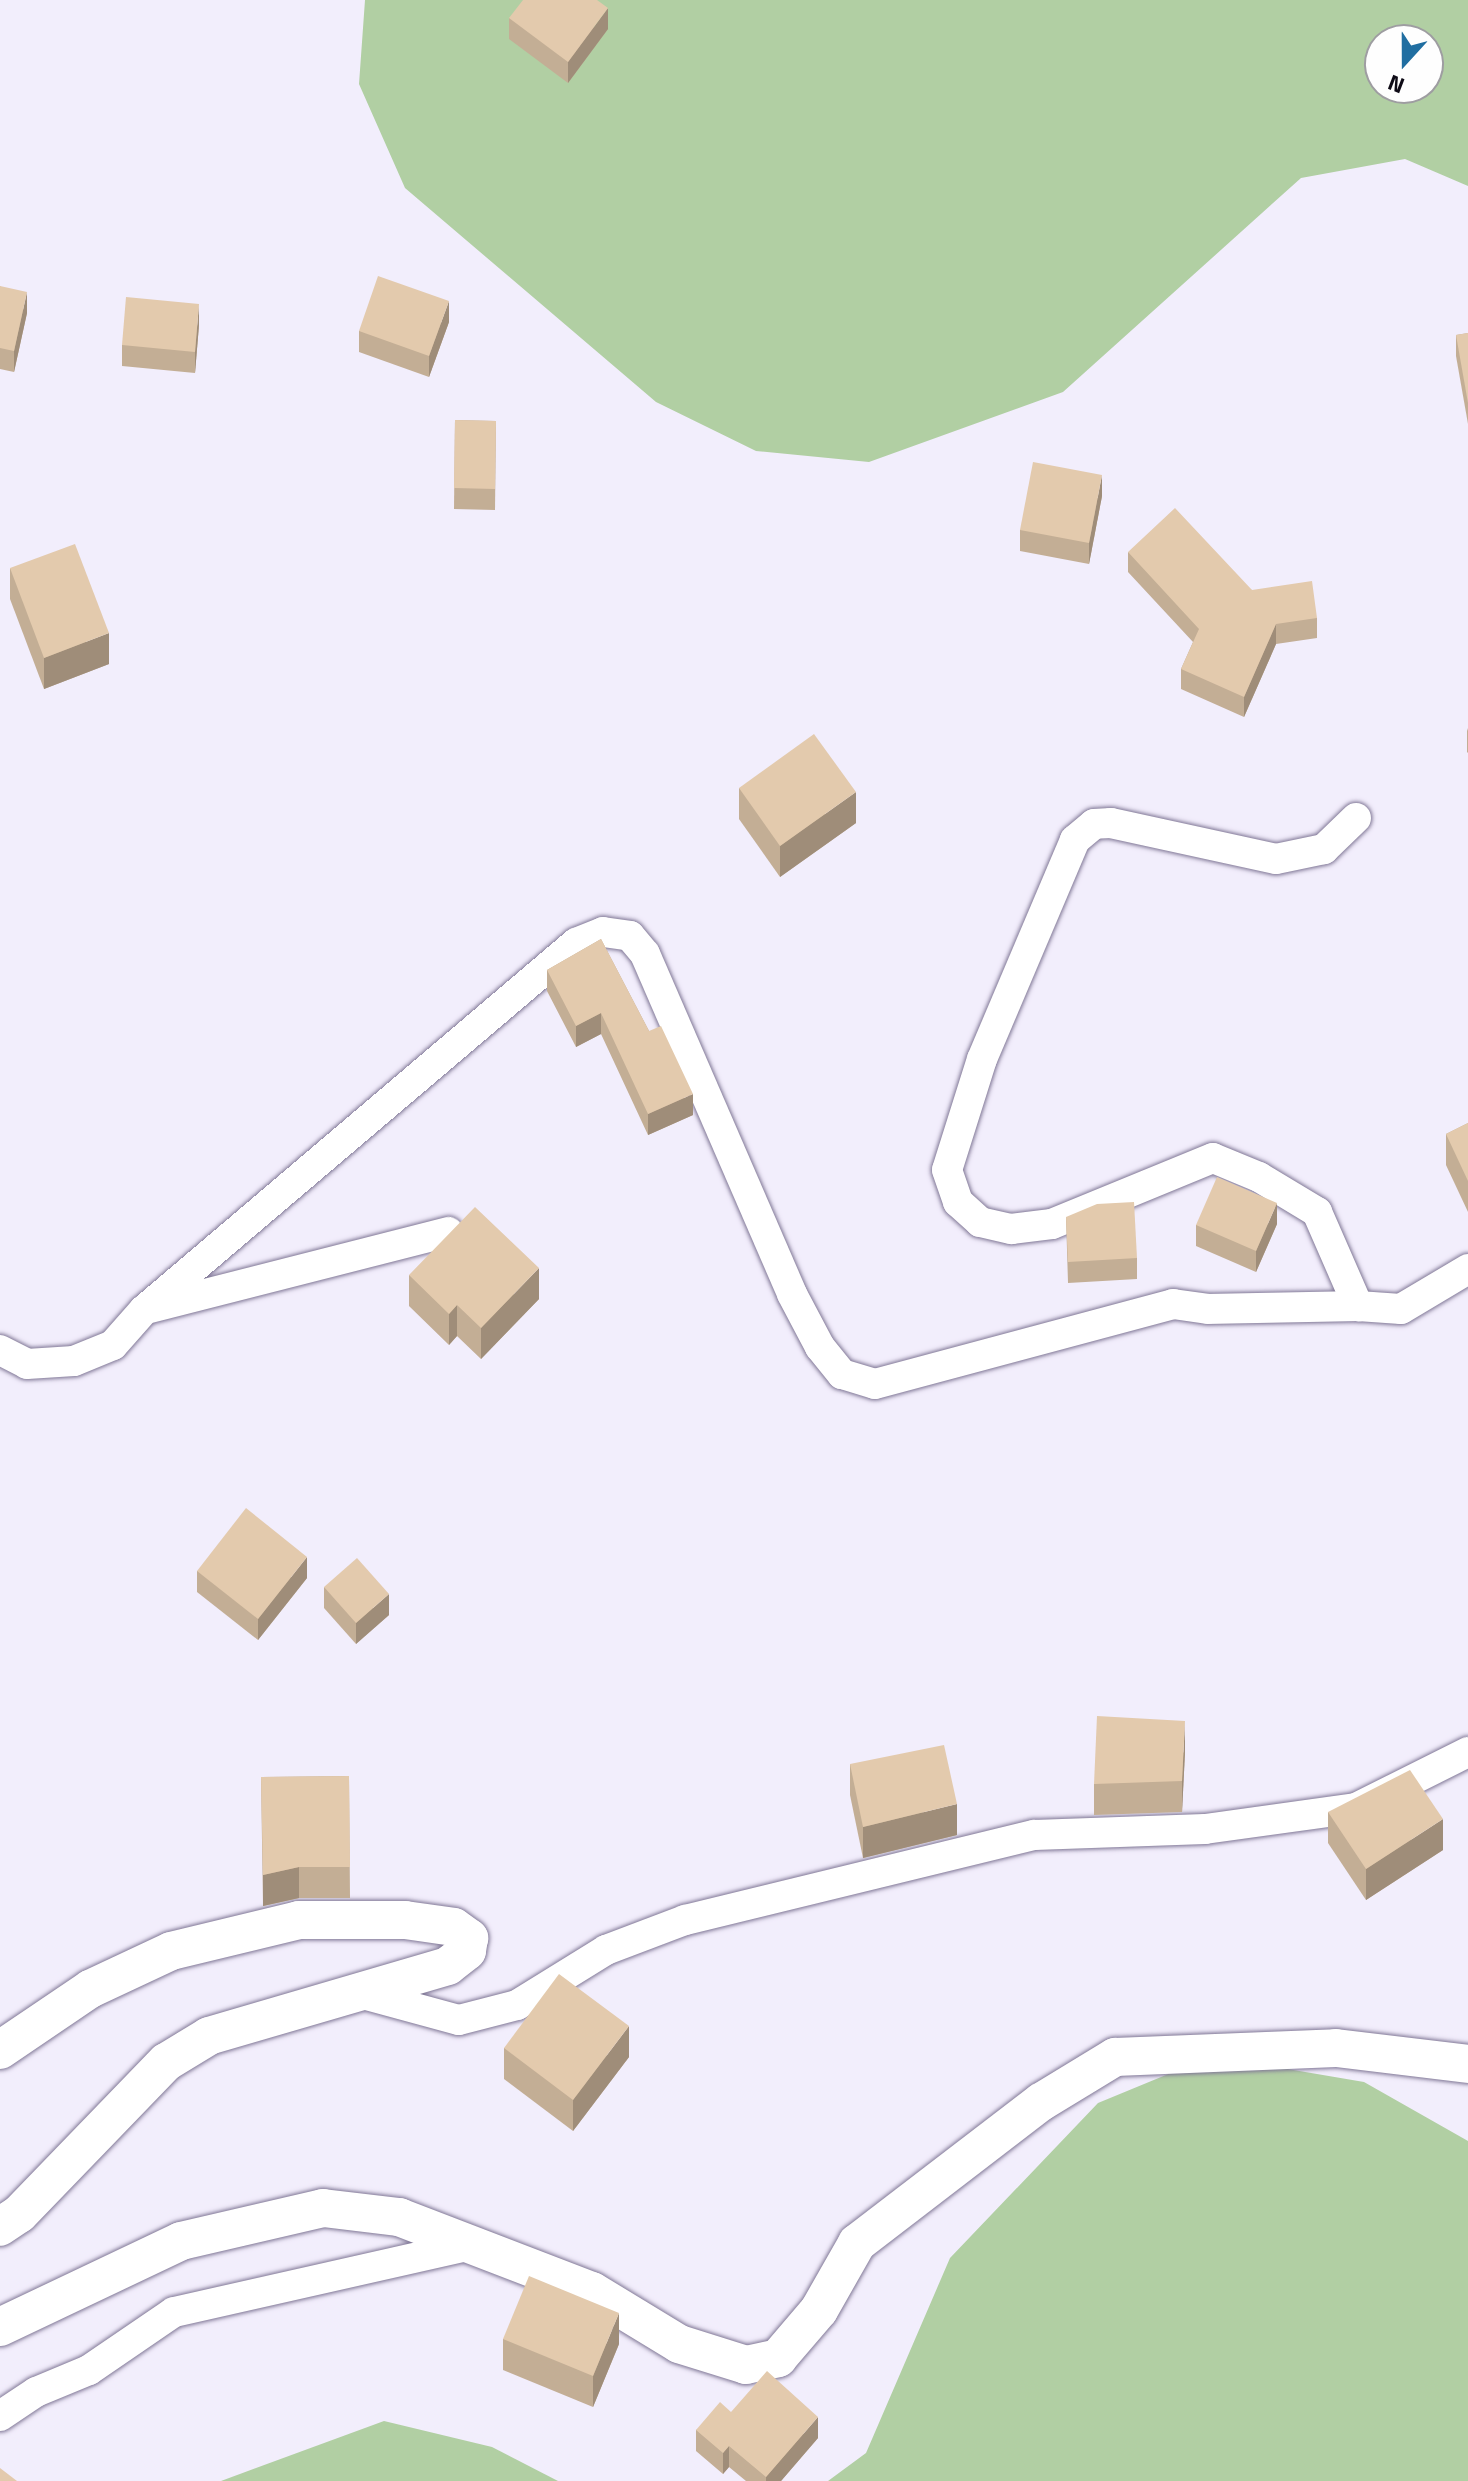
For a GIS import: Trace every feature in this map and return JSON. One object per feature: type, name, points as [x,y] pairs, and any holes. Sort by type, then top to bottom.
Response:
[{"type":"street","points":[[1356,818],[1324,849],[1276,859],[1111,823],[1094,824],[1075,840],[982,1059],[947,1170],[958,1202],[980,1222],[1011,1229],[1052,1224],[1213,1158],[1259,1177],[1317,1212],[1358,1306]]},
{"type":"street","points":[[0,1350],[27,1364],[74,1361],[113,1345],[144,1310],[576,943],[603,932],[630,936],[645,954],[792,1294],[820,1347],[842,1374],[875,1384],[1173,1304],[1208,1309],[1358,1306],[1401,1309],[1468,1269]]},
{"type":"street","points":[[144,1310],[448,1232]]},
{"type":"street","points":[[363,1994],[459,2020],[517,2005],[606,1950],[685,1920],[1034,1835],[1205,1829],[1356,1808],[1468,1752]]},
{"type":"street","points":[[0,2050],[90,1989],[157,1958],[299,1920],[405,1920],[454,1927],[469,1938],[467,1951],[448,1966],[363,1994],[240,2024],[166,2062],[19,2214],[0,2227]]},
{"type":"street","points":[[0,2327],[181,2241],[323,2208],[399,2217],[592,2291],[679,2344],[746,2365],[778,2358],[819,2310],[857,2243],[1041,2102],[1115,2057],[1336,2048],[1468,2064]]},
{"type":"street","points":[[0,2416],[36,2392],[89,2370],[174,2312],[471,2245]]},
{"type":"green space","points":[[365,0],[1468,0],[1468,186],[1405,159],[1301,178],[1063,392],[869,462],[756,451],[656,402],[405,188],[359,84]]},
{"type":"green space","points":[[1212,2056],[1364,2082],[1468,2141],[1468,2481],[828,2481],[866,2453],[950,2258],[1098,2103]]},
{"type":"green space","points":[[384,2421],[492,2447],[558,2481],[221,2481]]},
{"type":"building","points":[[523,0],[597,0],[608,8],[568,62],[509,18]]},
{"type":"building","points":[[378,276],[449,301],[429,356],[359,331]]},
{"type":"building","points":[[0,286],[27,292],[14,351],[0,348]]},
{"type":"building","points":[[126,297],[199,304],[195,352],[122,345]]},
{"type":"building","points":[[1468,333],[1468,403],[1456,335]]},
{"type":"building","points":[[455,420],[496,421],[495,489],[454,488]]},
{"type":"building","points":[[1033,462],[1102,475],[1089,543],[1020,530]]},
{"type":"building","points":[[1175,508],[1252,590],[1312,581],[1317,618],[1276,624],[1244,697],[1181,669],[1199,629],[1128,552]]},
{"type":"building","points":[[75,544],[109,633],[44,658],[10,568]]},
{"type":"building","points":[[814,734],[856,792],[780,846],[739,788]]},
{"type":"building","points":[[601,939],[649,1031],[661,1026],[693,1094],[648,1114],[601,1013],[576,1026],[547,970]]},
{"type":"building","points":[[1468,1123],[1468,1181],[1446,1134]]},
{"type":"building","points":[[1217,1177],[1277,1203],[1256,1251],[1196,1225]]},
{"type":"building","points":[[1134,1202],[1137,1258],[1068,1262],[1066,1217],[1097,1204]]},
{"type":"building","points":[[475,1207],[539,1268],[481,1328],[457,1305],[449,1314],[409,1275]]},
{"type":"building","points":[[246,1508],[307,1557],[258,1619],[197,1571]]},
{"type":"building","points":[[357,1558],[389,1594],[356,1623],[324,1587]]},
{"type":"building","points":[[1097,1716],[1185,1721],[1182,1781],[1094,1784]]},
{"type":"building","points":[[944,1745],[957,1804],[863,1827],[850,1764]]},
{"type":"building","points":[[1410,1770],[1443,1819],[1366,1869],[1328,1812]]},
{"type":"building","points":[[349,1776],[350,1867],[299,1867],[263,1875],[261,1777]]},
{"type":"building","points":[[559,1974],[629,2026],[573,2100],[504,2048]]},
{"type":"building","points":[[529,2276],[619,2313],[593,2376],[503,2339]]},
{"type":"building","points":[[767,2371],[818,2417],[766,2477],[729,2446],[723,2453],[696,2430],[720,2402],[731,2412]]},
{"type":"building","points":[[0,2468],[17,2481],[0,2481]]}]
